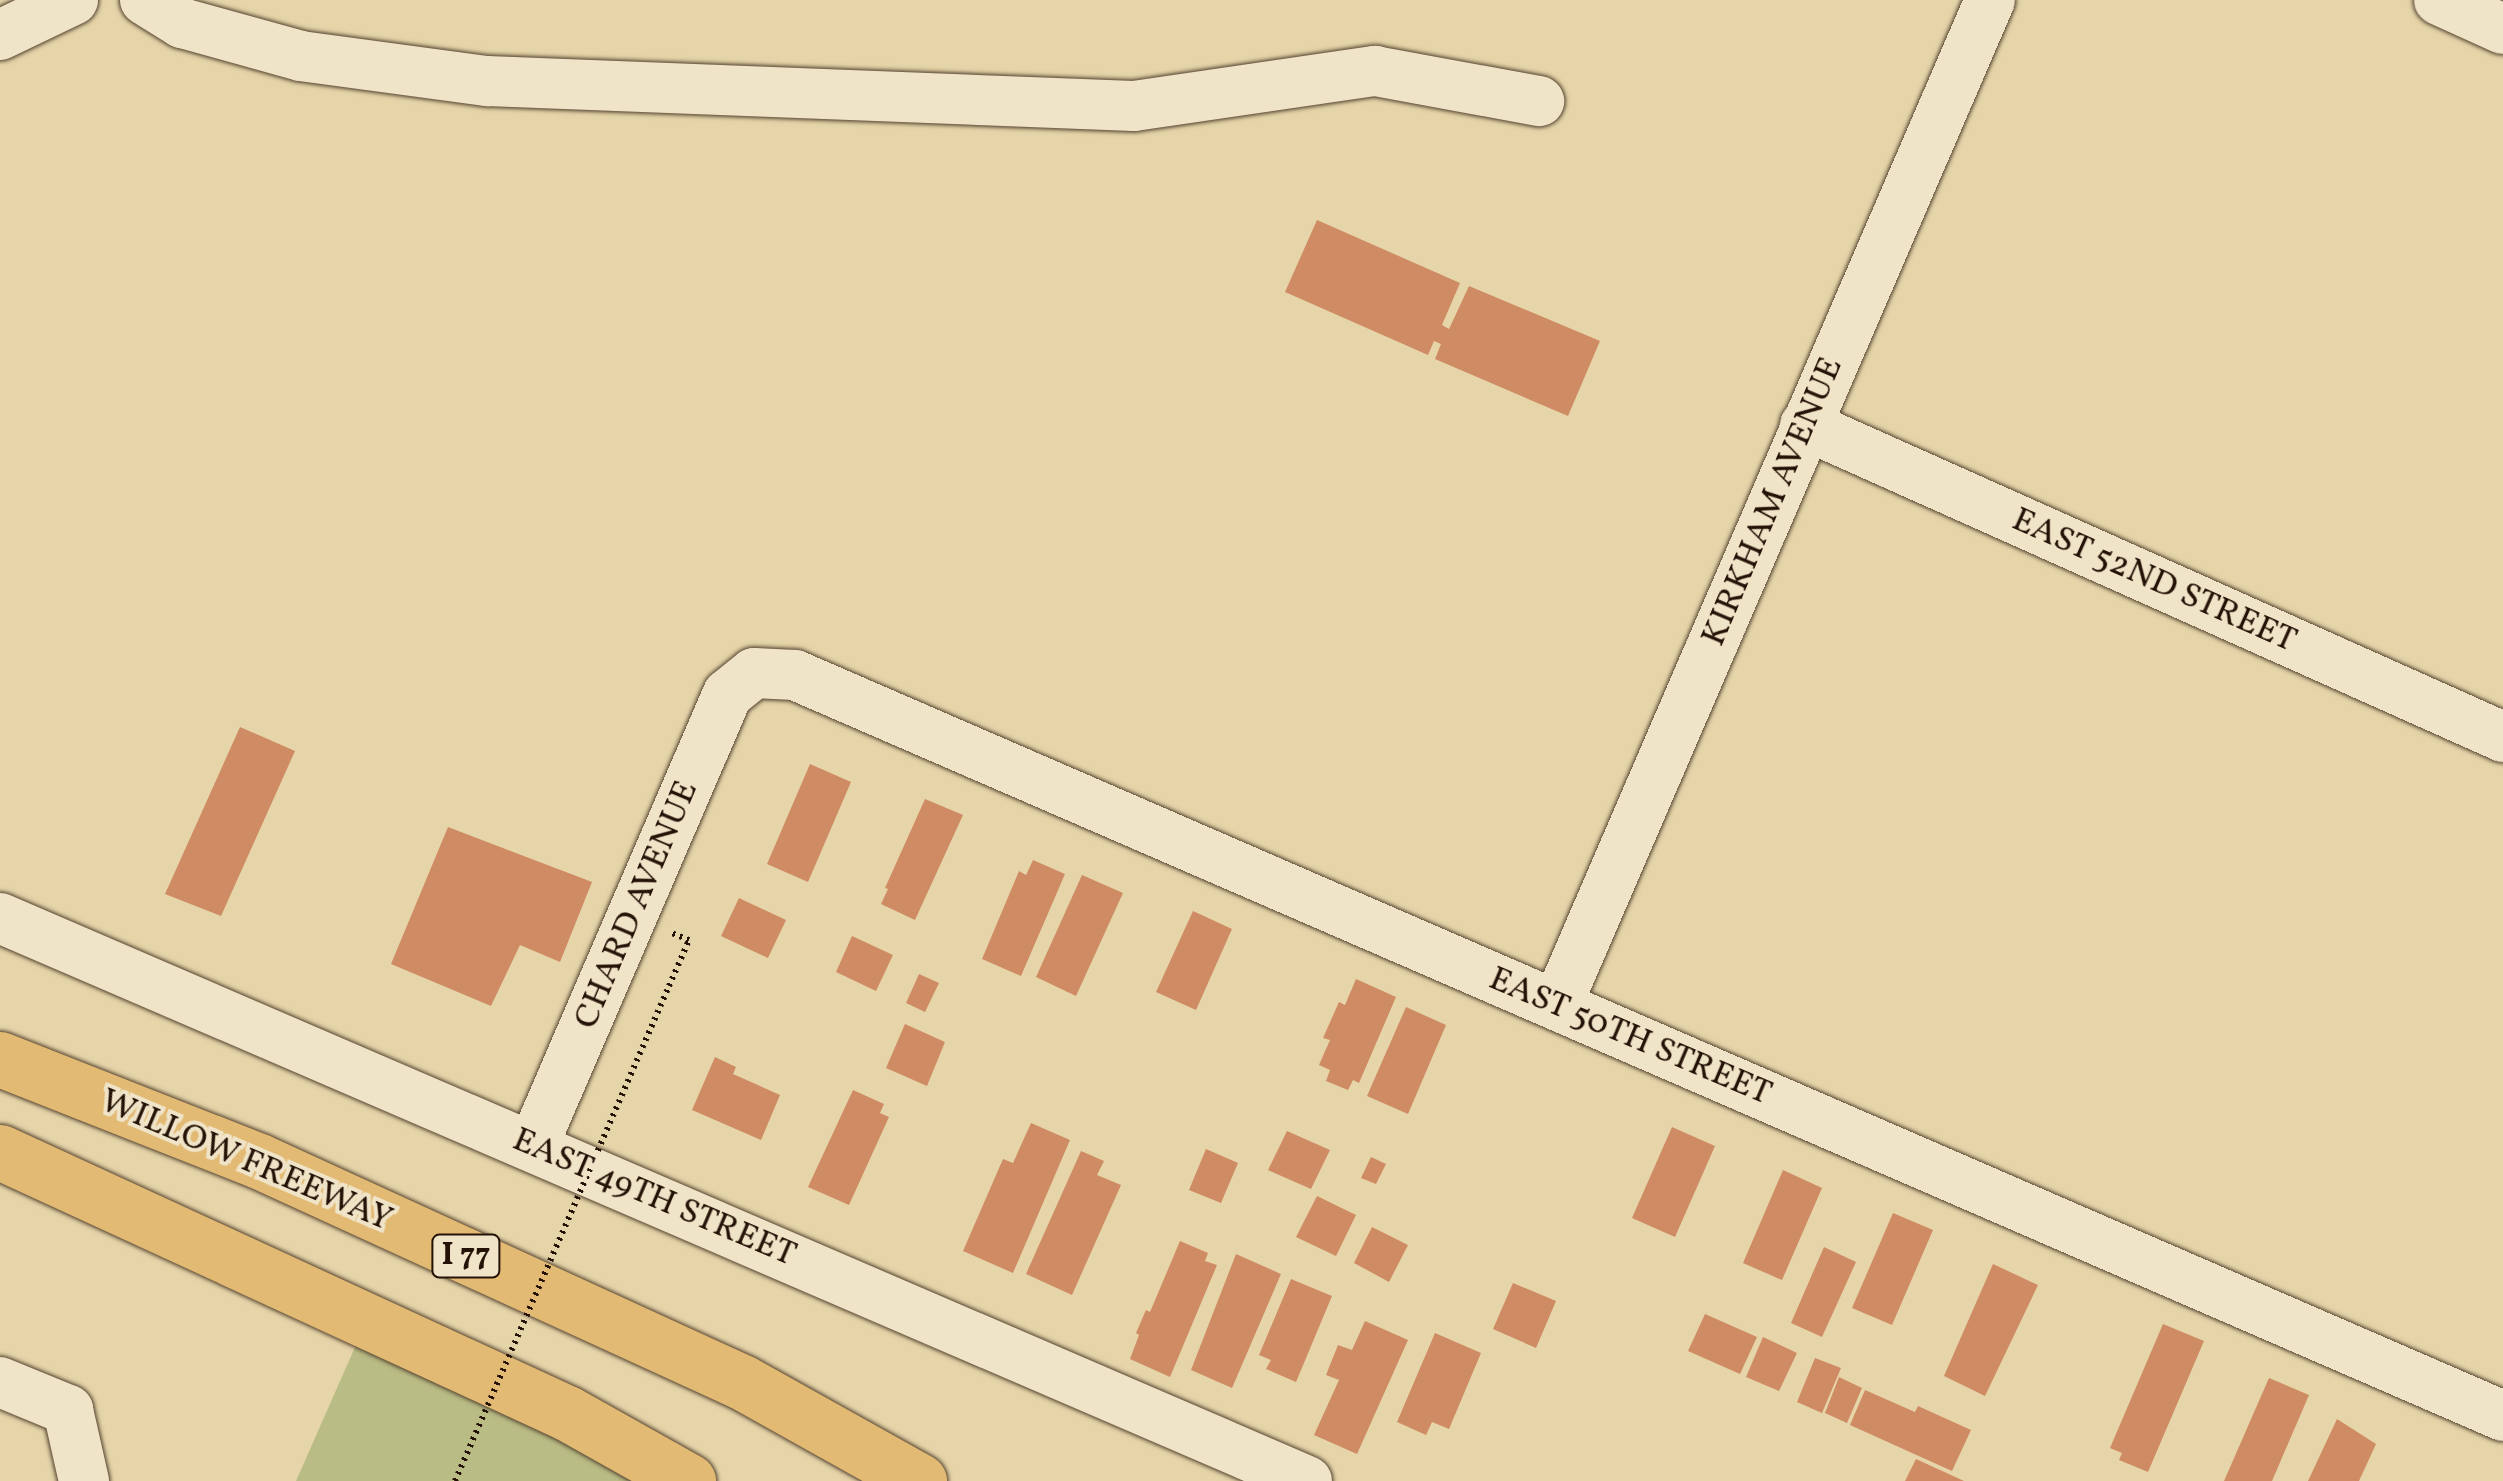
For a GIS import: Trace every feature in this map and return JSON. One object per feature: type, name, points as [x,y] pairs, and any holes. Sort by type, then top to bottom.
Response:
[{"type":"highway","name":"WILLOW FREEWAY","points":[[0,1059],[259,1161],[742,1382],[919,1481]]},
{"type":"highway","points":[[0,1152],[568,1413],[688,1481]]},
{"type":"street","points":[[0,34],[73,0]]},
{"type":"street","points":[[145,0],[182,23],[301,56],[487,81],[1134,106],[1375,71],[1539,101]]},
{"type":"street","name":"KIRKHAM AVENUE","points":[[1557,1005],[1990,0]]},
{"type":"street","points":[[2439,0],[2503,29]]},
{"type":"street","name":"EAST 52ND STREET","points":[[1805,425],[2503,737]]},
{"type":"street","name":"EAST 50TH STREET","points":[[754,673],[795,675],[2503,1416]]},
{"type":"street","name":"CHARD AVENUE","points":[[533,1146],[728,694],[754,673]]},
{"type":"street","name":"EAST 49TH STREET","points":[[0,918],[1307,1481]]},
{"type":"street","points":[[0,1382],[68,1410],[84,1481]]},
{"type":"path","points":[[455,1481],[689,940],[663,930]]},
{"type":"green space","points":[[367,1320],[688,1481],[296,1481]]},
{"type":"building","points":[[1317,220],[1460,283],[1442,325],[1449,329],[1469,286],[1600,341],[1568,416],[1435,359],[1441,344],[1434,341],[1428,355],[1285,292]]},
{"type":"building","points":[[240,727],[295,751],[221,916],[165,894]]},
{"type":"building","points":[[810,764],[851,782],[808,882],[767,864]]},
{"type":"building","points":[[925,799],[963,815],[915,920],[881,904]]},
{"type":"building","points":[[448,827],[592,882],[560,962],[520,945],[491,1006],[391,964]]},
{"type":"building","points":[[1033,860],[1065,874],[1021,976],[982,959],[1019,871],[1026,875]]},
{"type":"building","points":[[1082,875],[1123,893],[1076,996],[1036,977]]},
{"type":"building","points":[[739,898],[786,920],[768,958],[721,936]]},
{"type":"building","points":[[1193,911],[1232,929],[1196,1010],[1156,992]]},
{"type":"building","points":[[852,936],[893,955],[876,991],[836,972]]},
{"type":"building","points":[[919,974],[939,983],[925,1012],[906,1003]]},
{"type":"building","points":[[1356,979],[1396,997],[1359,1083],[1353,1080],[1348,1090],[1326,1081],[1330,1070],[1319,1065],[1330,1040],[1323,1038],[1339,1002],[1345,1005]]},
{"type":"building","points":[[1406,1007],[1446,1025],[1408,1114],[1367,1096]]},
{"type":"building","points":[[905,1024],[945,1042],[927,1086],[886,1068]]},
{"type":"building","points":[[715,1057],[736,1067],[733,1074],[780,1095],[761,1140],[692,1110]]},
{"type":"building","points":[[853,1090],[884,1104],[880,1113],[889,1117],[849,1205],[808,1187]]},
{"type":"building","points":[[1031,1123],[1070,1140],[1013,1273],[963,1251],[1003,1159],[1013,1163]]},
{"type":"building","points":[[1672,1127],[1715,1146],[1675,1237],[1632,1218]]},
{"type":"building","points":[[1287,1131],[1330,1150],[1311,1189],[1268,1170]]},
{"type":"building","points":[[1206,1149],[1238,1163],[1221,1203],[1189,1190]]},
{"type":"building","points":[[1081,1151],[1104,1161],[1097,1175],[1121,1185],[1072,1295],[1026,1274]]},
{"type":"building","points":[[1371,1157],[1386,1164],[1376,1184],[1361,1178]]},
{"type":"building","points":[[1783,1170],[1822,1188],[1782,1280],[1743,1263]]},
{"type":"building","points":[[1317,1196],[1356,1215],[1336,1256],[1296,1237]]},
{"type":"building","points":[[1893,1213],[1933,1230],[1892,1325],[1852,1308]]},
{"type":"building","points":[[1372,1227],[1408,1245],[1389,1282],[1354,1263]]},
{"type":"building","points":[[1180,1241],[1208,1253],[1205,1261],[1217,1265],[1170,1377],[1130,1359],[1139,1335],[1136,1333],[1146,1310],[1150,1312]]},
{"type":"building","points":[[1824,1247],[1856,1262],[1822,1337],[1791,1323]]},
{"type":"building","points":[[1236,1254],[1281,1274],[1232,1388],[1191,1370]]},
{"type":"building","points":[[1993,1264],[2038,1285],[1985,1396],[1944,1376]]},
{"type":"building","points":[[1291,1279],[1332,1296],[1296,1382],[1266,1369],[1271,1360],[1259,1355]]},
{"type":"building","points":[[1513,1283],[1556,1301],[1536,1348],[1493,1329]]},
{"type":"building","points":[[1705,1314],[1757,1337],[1740,1374],[1688,1351]]},
{"type":"building","points":[[1365,1321],[1408,1340],[1357,1454],[1314,1435],[1339,1380],[1326,1375],[1338,1345],[1352,1350]]},
{"type":"building","points":[[2163,1324],[2204,1341],[2148,1472],[2119,1460],[2122,1453],[2110,1448]]},
{"type":"building","points":[[1435,1333],[1481,1353],[1449,1429],[1432,1422],[1426,1435],[1397,1422]]},
{"type":"building","points":[[1763,1337],[1797,1353],[1779,1391],[1746,1377]]},
{"type":"building","points":[[1815,1358],[1841,1368],[1822,1413],[1797,1402]]},
{"type":"building","points":[[1839,1377],[1862,1388],[1847,1423],[1825,1413]]},
{"type":"building","points":[[2269,1378],[2309,1395],[2272,1481],[2224,1481]]},
{"type":"building","points":[[1865,1390],[1915,1412],[1918,1406],[1971,1430],[1952,1471],[1850,1425]]},
{"type":"building","points":[[2337,1419],[2376,1444],[2359,1481],[2308,1481]]},
{"type":"building","points":[[1916,1459],[1964,1481],[1905,1481]]}]
